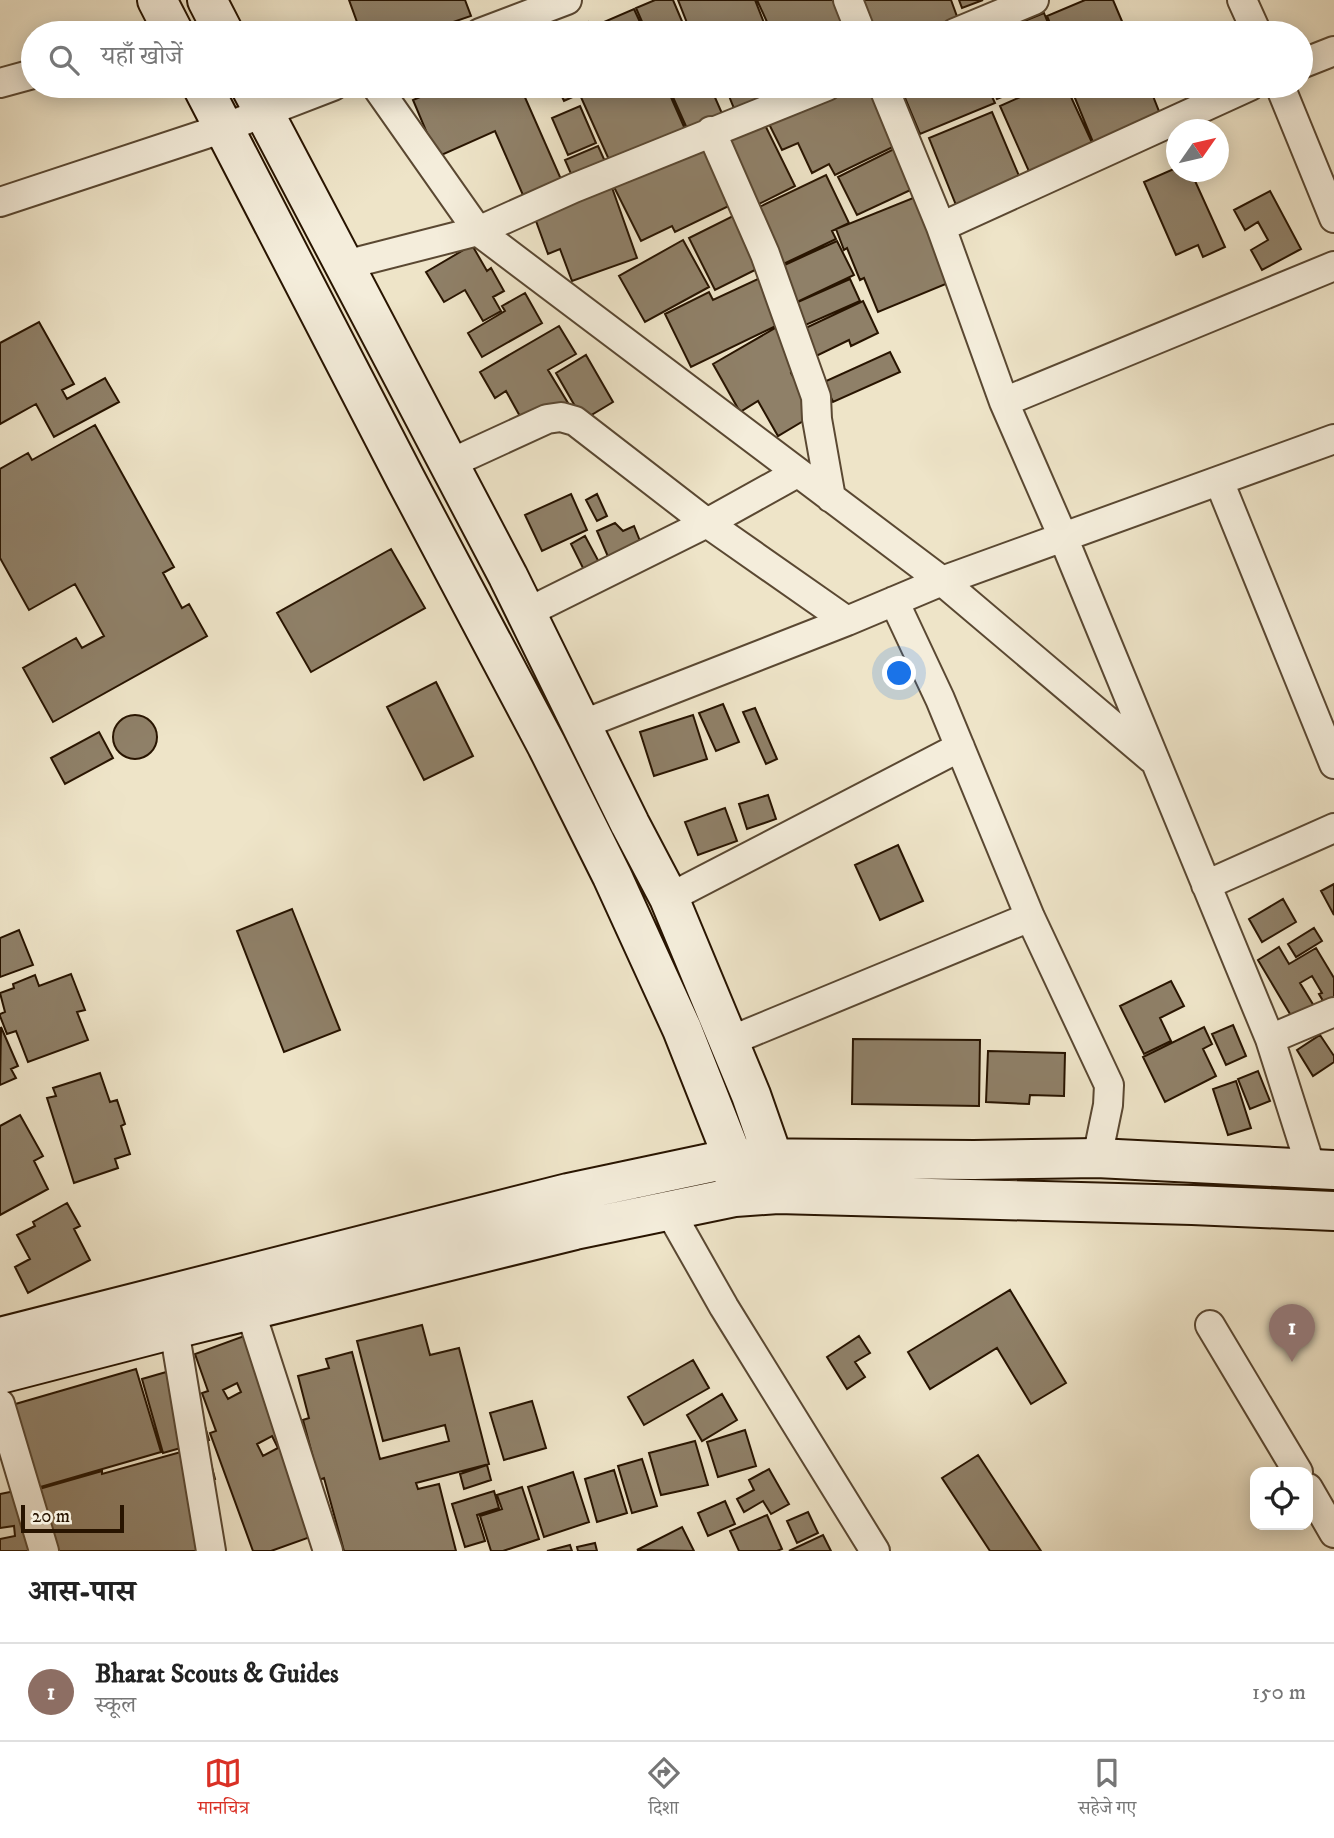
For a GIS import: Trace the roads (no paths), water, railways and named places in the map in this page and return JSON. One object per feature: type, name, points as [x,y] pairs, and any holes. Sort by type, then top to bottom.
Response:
[{"type":"main road","points":[[157,0],[168,21]]},
{"type":"main road","points":[[207,0],[218,21]]},
{"type":"main road","points":[[208,98],[547,746],[612,876],[682,1029],[733,1158],[735,1197]]},
{"type":"main road","points":[[257,99],[526,613],[669,898],[730,1041],[775,1176]]},
{"type":"main road","points":[[0,1337],[568,1193],[733,1158],[775,1176],[1192,1205],[1334,1211]]},
{"type":"main road","points":[[0,1374],[575,1230],[735,1197],[775,1176],[974,1160],[1097,1158],[1323,1169]]},
{"type":"street","points":[[493,19],[567,0]]},
{"type":"street","points":[[848,0],[856,21]]},
{"type":"street","points":[[984,21],[1034,0]]},
{"type":"street","points":[[1242,0],[1252,21]]},
{"type":"street","points":[[1313,59],[1334,51]]},
{"type":"street","points":[[0,83],[21,77]]},
{"type":"street","points":[[384,98],[478,230],[942,581],[1155,762]]},
{"type":"street","points":[[345,265],[478,230],[711,131],[796,98]]},
{"type":"street","points":[[888,98],[941,227],[1004,402],[1063,537],[1323,1169]]},
{"type":"street","points":[[941,227],[1224,98]]},
{"type":"street","points":[[1285,98],[1334,219]]},
{"type":"street","points":[[0,202],[224,128],[257,99]]},
{"type":"street","points":[[711,131],[765,254],[816,397],[817,419],[831,498]]},
{"type":"street","points":[[1004,402],[1334,266]]},
{"type":"street","points":[[449,464],[547,419],[561,417],[575,421],[707,523],[847,621]]},
{"type":"street","points":[[581,725],[942,581],[1334,439]]},
{"type":"street","points":[[526,613],[707,523],[797,473]]},
{"type":"street","points":[[1219,481],[1334,764]]},
{"type":"street","points":[[894,601],[940,699],[1030,917],[1109,1085],[1108,1105],[1097,1158]]},
{"type":"street","points":[[669,898],[960,747]]},
{"type":"street","points":[[1206,885],[1334,828]]},
{"type":"street","points":[[730,1041],[1030,917]]},
{"type":"street","points":[[1270,1039],[1334,1012]]},
{"type":"street","points":[[669,1210],[724,1307],[876,1551]]},
{"type":"street","points":[[250,1310],[328,1551]]},
{"type":"street","points":[[1210,1325],[1295,1467]]},
{"type":"street","points":[[174,1329],[211,1551]]},
{"type":"street","points":[[0,1404],[44,1551]]},
{"type":"street","points":[[1313,1497],[1334,1532]]},
{"type":"place","name":"Bharat Scouts & Guides","points":[[1292,1362]]}]
